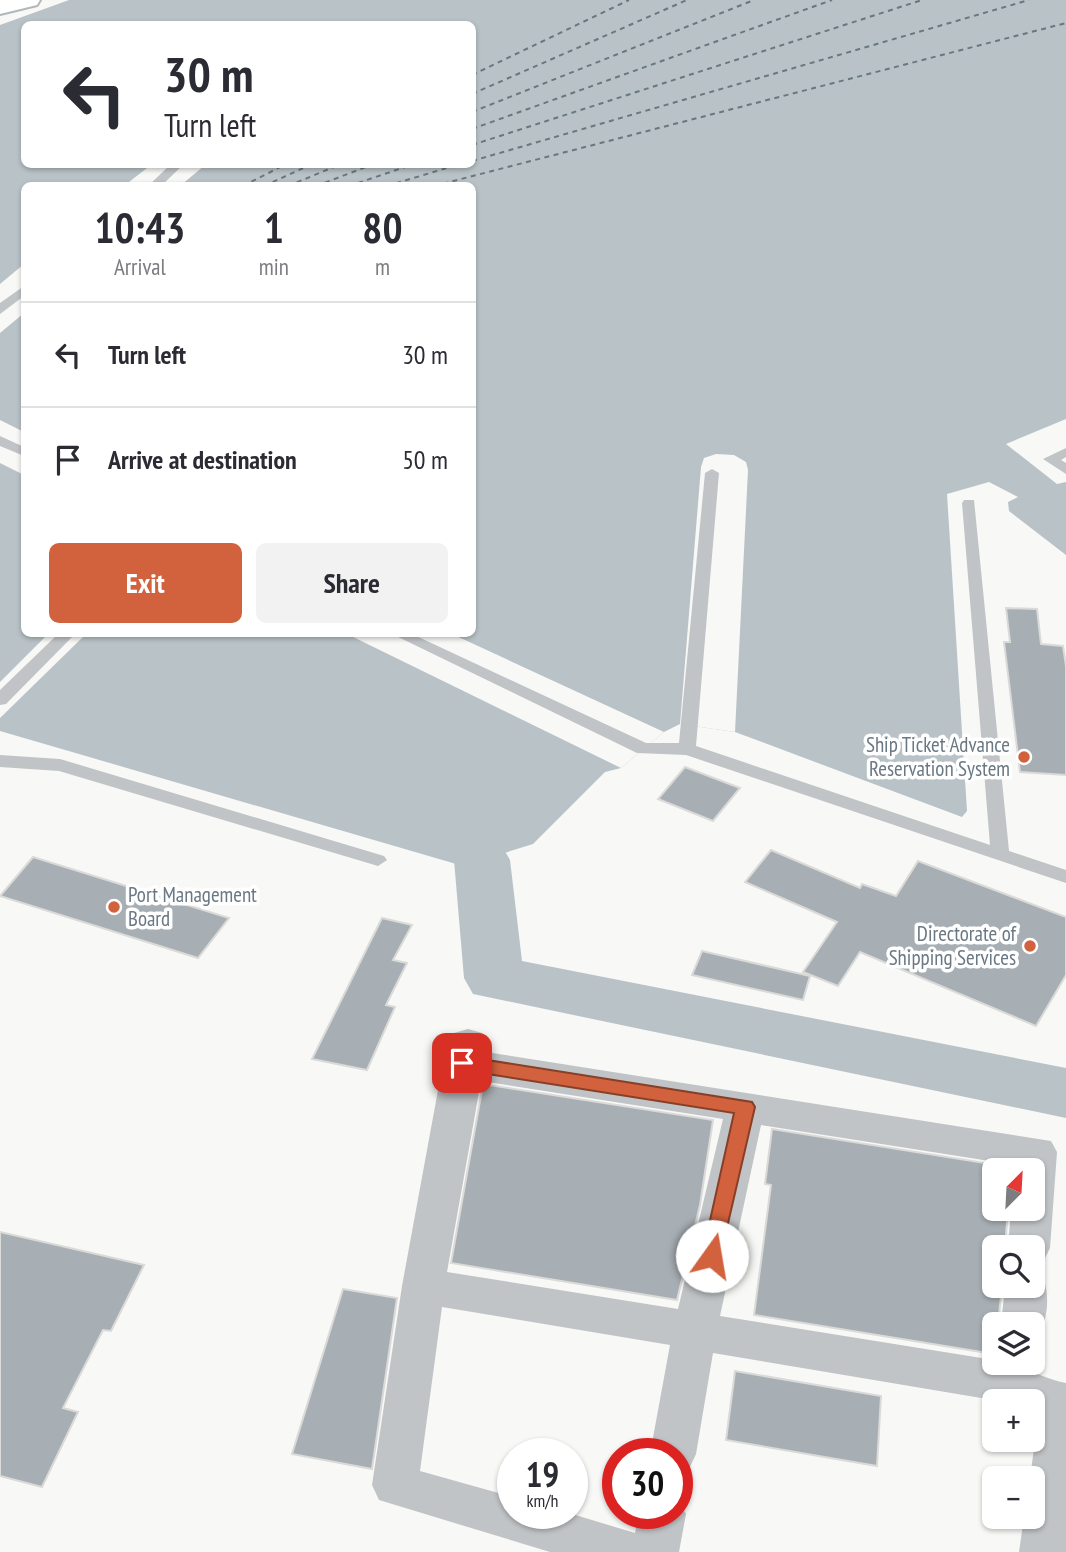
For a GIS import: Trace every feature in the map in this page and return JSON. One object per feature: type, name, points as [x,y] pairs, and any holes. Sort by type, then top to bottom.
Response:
[{"type":"main road","points":[[0,7],[29,0]]},
{"type":"street","points":[[627,1552],[395,1485],[423,1286],[465,1053],[745,1107],[1037,1152],[1036,1158]]},
{"type":"street","points":[[676,1438],[695,1331],[745,1107]]},
{"type":"street","points":[[423,1286],[695,1331],[982,1369]]},
{"type":"street","points":[[1018,1375],[1027,1395],[1065,1403],[1043,1552]]},
{"type":"street","points":[[655,1552],[659,1529]]},
{"type":"lane","points":[[158,182],[174,168]]},
{"type":"lane","points":[[0,310],[21,292]]},
{"type":"lane","points":[[0,440],[21,450]]},
{"type":"lane","points":[[1066,452],[1050,458],[1066,470]]},
{"type":"lane","points":[[687,750],[712,473]]},
{"type":"lane","points":[[968,503],[1000,853]]},
{"type":"lane","points":[[0,700],[64,637]]},
{"type":"lane","points":[[406,637],[643,749],[687,750],[1066,877]]},
{"type":"lane","points":[[0,761],[60,765],[378,860]]},
{"type":"shaded area","points":[[69,0],[1066,0],[1066,419],[1006,444],[1057,484],[1066,482],[1066,555],[1009,511],[1008,502],[1018,497],[989,482],[947,494],[967,811],[962,817],[735,732],[680,724],[664,732],[621,768],[605,772],[533,844],[463,866],[0,731],[0,25]]},
{"type":"pier","points":[[147,168],[201,168],[185,182],[129,182]]},
{"type":"pier","points":[[21,266],[21,316],[0,333],[0,284]]},
{"type":"pier","points":[[0,420],[21,430],[21,474],[0,463]]},
{"type":"pier","points":[[716,454],[734,455],[746,462],[748,470],[735,732],[680,724],[701,467],[704,458]]},
{"type":"pier","points":[[45,637],[83,637],[0,718],[0,682]]},
{"type":"pier","points":[[353,637],[458,637],[664,732],[621,768]]},
{"type":"building","points":[[1006,608],[1037,609],[1041,644],[1063,646],[1066,666],[1066,775],[1020,772],[1004,642],[1010,642]]},
{"type":"building","points":[[685,767],[740,788],[713,821],[658,799]]},
{"type":"building","points":[[771,850],[860,888],[862,884],[896,896],[918,861],[1066,917],[1066,975],[1036,1026],[860,952],[838,986],[803,972],[837,922],[745,882]]},
{"type":"building","name":"Port Management Board","points":[[33,857],[229,918],[198,958],[0,896]]},
{"type":"building","points":[[382,918],[412,925],[393,960],[407,963],[386,1005],[395,1007],[367,1070],[312,1059]]},
{"type":"building","points":[[702,951],[810,976],[803,1000],[692,975]]},
{"type":"building","points":[[483,1084],[713,1120],[700,1205],[677,1300],[451,1263]]},
{"type":"building","points":[[772,1129],[982,1163],[982,1222],[1007,1222],[1006,1235],[982,1235],[982,1298],[1001,1298],[999,1312],[982,1312],[982,1352],[754,1315],[771,1185],[765,1184]]},
{"type":"building","points":[[0,1232],[144,1265],[111,1331],[103,1330],[63,1408],[78,1412],[42,1487],[0,1476]]},
{"type":"building","points":[[343,1289],[397,1298],[372,1469],[292,1454]]},
{"type":"building","points":[[735,1371],[881,1396],[877,1466],[726,1440]]},
{"type":"waterway","points":[[482,860],[494,978],[1066,1093]]},
{"type":"ferry route","points":[[476,73],[629,0]]},
{"type":"ferry route","points":[[476,92],[687,0]]},
{"type":"ferry route","points":[[476,110],[754,0]]},
{"type":"ferry route","points":[[476,128],[832,0]]},
{"type":"ferry route","points":[[476,144],[922,0]]},
{"type":"ferry route","points":[[476,160],[1029,0]]},
{"type":"ferry route","points":[[450,182],[1066,23]]},
{"type":"ferry route","points":[[251,182],[278,168]]},
{"type":"ferry route","points":[[273,182],[303,168]]},
{"type":"ferry route","points":[[298,182],[331,168]]},
{"type":"ferry route","points":[[327,182],[363,168]]},
{"type":"ferry route","points":[[361,182],[402,168]]},
{"type":"ferry route","points":[[400,182],[447,168]]},
{"type":"place","name":"Ship Ticket Advance Reservation System","points":[[1024,757]]},
{"type":"place","name":"Port Management Board","points":[[114,907]]},
{"type":"place","name":"Directorate of Shipping Services","points":[[1030,946]]},
{"type":"route","points":[[462,1063],[745,1107],[712,1256]]}]
